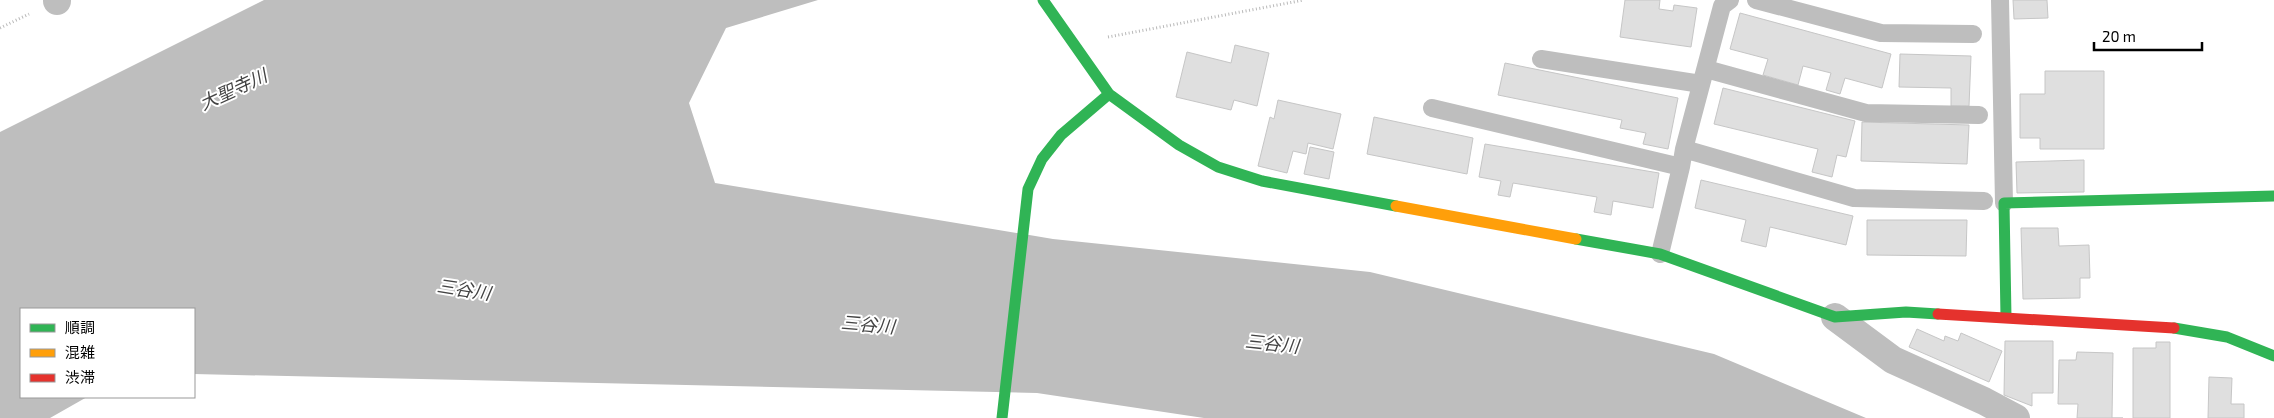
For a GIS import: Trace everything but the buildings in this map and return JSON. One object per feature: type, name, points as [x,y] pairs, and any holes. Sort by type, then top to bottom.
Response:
[{"type":"street","points":[[1043,0],[1109,94],[1179,145],[1218,167],[1262,181],[1660,254],[1834,317],[1893,360],[1984,401],[2016,418]]},
{"type":"street","points":[[1002,418],[1028,189],[1042,159],[1061,135],[1109,94]]},
{"type":"street","points":[[2006,318],[2004,204],[2274,196]]},
{"type":"street","points":[[1834,317],[1906,312],[2180,328],[2227,337],[2274,356]]},
{"type":"lane","points":[[1660,254],[1684,149],[1722,6],[1730,0]]},
{"type":"lane","points":[[1756,0],[1881,33],[1973,34]]},
{"type":"lane","points":[[2000,0],[2004,204]]},
{"type":"lane","points":[[1542,59],[1704,76],[1866,113],[1979,115]]},
{"type":"lane","points":[[1432,108],[1681,167]]},
{"type":"lane","points":[[1684,149],[1854,198],[1984,200]]},
{"type":"path","points":[[1070,38],[1304,0]]},
{"type":"water","points":[[264,0],[818,0],[726,28],[689,103],[715,183],[1053,239],[1370,272],[1714,354],[1866,418],[1204,418],[1037,393],[195,374],[195,308],[20,308],[20,398],[85,398],[50,418],[0,418],[0,132]]},
{"type":"traffic: fast","points":[[1043,0],[1109,94],[1179,145],[1218,167],[1262,181],[1396,206]]},
{"type":"traffic: fast","points":[[1002,418],[1028,189],[1042,159],[1061,135],[1109,94]]},
{"type":"traffic: fast","points":[[2006,317],[2004,203],[2274,196]]},
{"type":"traffic: fast","points":[[1576,239],[1660,254],[1835,317],[1906,312],[1938,314]]},
{"type":"traffic: fast","points":[[2174,328],[2227,337],[2274,356]]},
{"type":"traffic: slow","points":[[1396,206],[1576,239]]},
{"type":"traffic: jam","points":[[1938,314],[2174,328]]},
{"type":"water label","name":"大聖寺川","points":[[233,89]]},
{"type":"water label","name":"三谷川","points":[[464,289]]},
{"type":"water label","name":"三谷川","points":[[868,324]]},
{"type":"water label","name":"三谷川","points":[[1272,343]]}]
